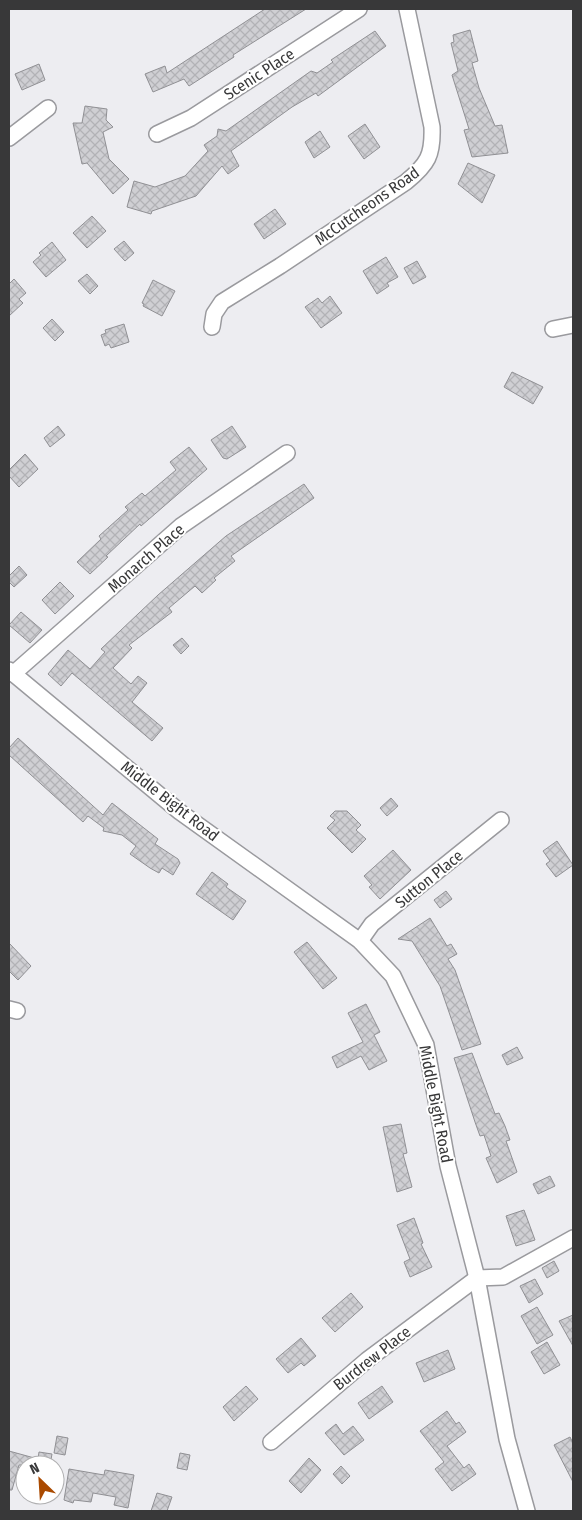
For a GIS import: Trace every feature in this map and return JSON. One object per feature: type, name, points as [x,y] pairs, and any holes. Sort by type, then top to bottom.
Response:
[{"type":"street","name":"Scenic Place","points":[[157,134],[191,118],[359,9]]},
{"type":"street","name":"McCutcheons Road","points":[[212,327],[214,314],[222,302],[406,182],[420,171],[429,158],[433,144],[432,127],[407,9]]},
{"type":"street","points":[[9,138],[48,108]]},
{"type":"street","points":[[553,329],[573,325]]},
{"type":"street","name":"Monarch Place","points":[[11,672],[181,526],[287,453]]},
{"type":"street","name":"Middle Bight Road","points":[[11,672],[180,812],[360,941],[394,976],[426,1045],[448,1166],[477,1278],[507,1439],[527,1511]]},
{"type":"street","name":"Sutton Place","points":[[360,941],[372,924],[501,820]]},
{"type":"street","points":[[477,1278],[503,1276],[573,1238]]},
{"type":"street","name":"Burdrew Place","points":[[270,1442],[367,1360],[477,1278]]},
{"type":"building","points":[[265,9],[306,9],[233,55],[234,57],[189,86],[184,79],[153,92],[145,74],[165,66],[167,73]]},
{"type":"building","points":[[470,30],[478,61],[472,63],[479,88],[495,126],[502,125],[508,153],[472,157],[464,130],[469,129],[452,75],[458,71],[451,43],[454,42],[453,35]]},
{"type":"building","points":[[375,31],[386,46],[318,96],[316,93],[292,107],[231,151],[239,166],[228,174],[222,166],[196,196],[152,211],[151,214],[127,207],[134,181],[155,187],[185,176],[208,151],[204,145],[217,136],[218,129],[226,131],[311,71],[317,73],[333,62],[331,60]]},
{"type":"building","points":[[39,64],[45,80],[22,90],[15,74]]},
{"type":"building","points":[[85,106],[107,109],[106,120],[113,127],[103,132],[109,159],[129,179],[113,194],[87,163],[82,164],[73,123],[82,123]]},
{"type":"building","points":[[365,124],[380,147],[364,159],[348,136]]},
{"type":"building","points":[[320,131],[330,147],[314,158],[305,142]]},
{"type":"building","points":[[468,163],[495,175],[482,203],[458,184]]},
{"type":"building","points":[[275,209],[286,224],[264,239],[254,224]]},
{"type":"building","points":[[92,216],[106,231],[87,248],[73,233]]},
{"type":"building","points":[[124,241],[134,253],[125,261],[114,249]]},
{"type":"building","points":[[52,242],[66,260],[46,277],[33,262],[41,255],[39,253]]},
{"type":"building","points":[[386,257],[398,277],[387,283],[389,286],[377,294],[363,271]]},
{"type":"building","points":[[417,261],[426,277],[413,284],[404,268]]},
{"type":"building","points":[[87,274],[98,286],[90,294],[78,281]]},
{"type":"building","points":[[14,279],[26,293],[19,299],[23,303],[9,316],[9,284]]},
{"type":"building","points":[[153,280],[175,291],[162,316],[143,306],[144,304],[142,303]]},
{"type":"building","points":[[330,296],[342,313],[321,328],[305,307],[318,298],[322,303]]},
{"type":"building","points":[[52,319],[64,332],[55,341],[43,328]]},
{"type":"building","points":[[124,324],[129,342],[111,348],[109,344],[105,346],[101,335],[106,333],[105,330]]},
{"type":"building","points":[[512,372],[543,387],[533,404],[504,387]]},
{"type":"building","points":[[58,426],[65,435],[50,447],[44,438]]},
{"type":"building","points":[[232,426],[246,447],[227,459],[223,458],[211,440]]},
{"type":"building","points":[[189,447],[207,469],[141,526],[140,524],[90,574],[77,562],[101,539],[99,536],[128,510],[125,507],[142,493],[145,496],[176,470],[170,462]]},
{"type":"building","points":[[25,454],[38,469],[19,487],[9,476],[9,470]]},
{"type":"building","points":[[304,484],[314,498],[231,556],[235,561],[214,578],[216,580],[202,593],[195,586],[169,608],[172,612],[129,645],[132,648],[113,668],[131,684],[138,676],[147,683],[132,702],[163,728],[152,741],[72,673],[61,686],[48,674],[68,650],[90,669],[105,652],[101,649],[158,595],[226,536]]},
{"type":"building","points":[[19,566],[27,575],[14,587],[9,582],[9,576]]},
{"type":"building","points":[[60,582],[74,596],[55,614],[42,600]]},
{"type":"building","points":[[21,612],[42,630],[30,643],[9,625]]},
{"type":"building","points":[[182,638],[189,646],[181,654],[173,645]]},
{"type":"building","points":[[18,738],[103,815],[112,803],[158,839],[155,844],[178,859],[180,863],[173,875],[162,868],[159,873],[130,854],[136,846],[122,835],[103,831],[104,828],[88,816],[83,822],[9,755],[9,748]]},
{"type":"building","points":[[391,798],[398,806],[387,816],[380,808]]},
{"type":"building","points":[[335,811],[347,811],[361,825],[356,830],[366,839],[352,853],[327,828],[335,820],[330,816]]},
{"type":"building","points":[[557,841],[573,865],[556,877],[546,864],[550,861],[543,851]]},
{"type":"building","points":[[393,850],[411,870],[380,899],[369,887],[372,885],[364,876]]},
{"type":"building","points":[[212,872],[228,884],[226,887],[246,901],[233,920],[196,894]]},
{"type":"building","points":[[446,891],[452,899],[440,908],[434,900]]},
{"type":"building","points":[[430,918],[447,946],[451,944],[457,954],[448,959],[455,970],[481,1044],[462,1050],[440,986],[412,941],[398,939]]},
{"type":"building","points":[[307,942],[337,978],[323,989],[294,952]]},
{"type":"building","points":[[9,943],[31,966],[18,980],[9,971]]},
{"type":"building","points":[[366,1004],[380,1032],[374,1035],[387,1061],[369,1070],[361,1056],[337,1068],[332,1057],[363,1042],[348,1013]]},
{"type":"building","points":[[517,1047],[523,1058],[507,1065],[502,1055]]},
{"type":"building","points":[[472,1053],[495,1114],[499,1113],[505,1126],[510,1140],[506,1141],[517,1172],[497,1183],[486,1158],[491,1156],[484,1135],[480,1136],[454,1058]]},
{"type":"building","points":[[401,1124],[407,1153],[403,1154],[412,1187],[397,1192],[383,1127]]},
{"type":"building","points":[[550,1176],[555,1186],[538,1194],[533,1184]]},
{"type":"building","points":[[524,1210],[535,1240],[516,1246],[506,1216]]},
{"type":"building","points":[[414,1218],[423,1243],[421,1244],[432,1267],[410,1277],[404,1262],[410,1259],[397,1225]]},
{"type":"building","points":[[554,1261],[559,1271],[547,1278],[542,1268]]},
{"type":"building","points":[[535,1279],[543,1294],[529,1303],[520,1286]]},
{"type":"building","points":[[351,1293],[363,1307],[335,1332],[322,1318]]},
{"type":"building","points":[[537,1307],[553,1335],[537,1344],[521,1316]]},
{"type":"building","points":[[573,1315],[573,1346],[559,1321]]},
{"type":"building","points":[[301,1338],[316,1356],[304,1366],[301,1363],[288,1373],[276,1359]]},
{"type":"building","points":[[547,1342],[560,1365],[544,1374],[531,1352]]},
{"type":"building","points":[[448,1350],[455,1369],[424,1382],[416,1363]]},
{"type":"building","points":[[246,1386],[258,1399],[234,1421],[223,1407]]},
{"type":"building","points":[[382,1386],[393,1402],[369,1419],[358,1403]]},
{"type":"building","points":[[447,1411],[456,1424],[459,1422],[466,1432],[447,1446],[464,1468],[469,1464],[476,1474],[452,1491],[435,1469],[444,1462],[420,1431]]},
{"type":"building","points":[[336,1424],[343,1434],[353,1426],[364,1440],[344,1455],[325,1433]]},
{"type":"building","points":[[57,1436],[68,1438],[65,1455],[54,1453]]},
{"type":"building","points":[[570,1437],[573,1443],[573,1482],[554,1445]]},
{"type":"building","points":[[9,1451],[24,1455],[15,1455],[15,1479],[12,1490],[9,1490]]},
{"type":"building","points":[[39,1452],[52,1455],[39,1455]]},
{"type":"building","points":[[180,1453],[190,1455],[187,1470],[177,1468]]},
{"type":"building","points":[[309,1458],[321,1470],[301,1493],[289,1481]]},
{"type":"building","points":[[341,1466],[350,1476],[342,1484],[333,1474]]},
{"type":"building","points":[[69,1469],[104,1475],[105,1470],[134,1475],[128,1508],[114,1505],[116,1497],[93,1493],[91,1502],[74,1500],[73,1503],[65,1500]]},
{"type":"building","points":[[157,1493],[172,1497],[167,1511],[151,1511]]}]
